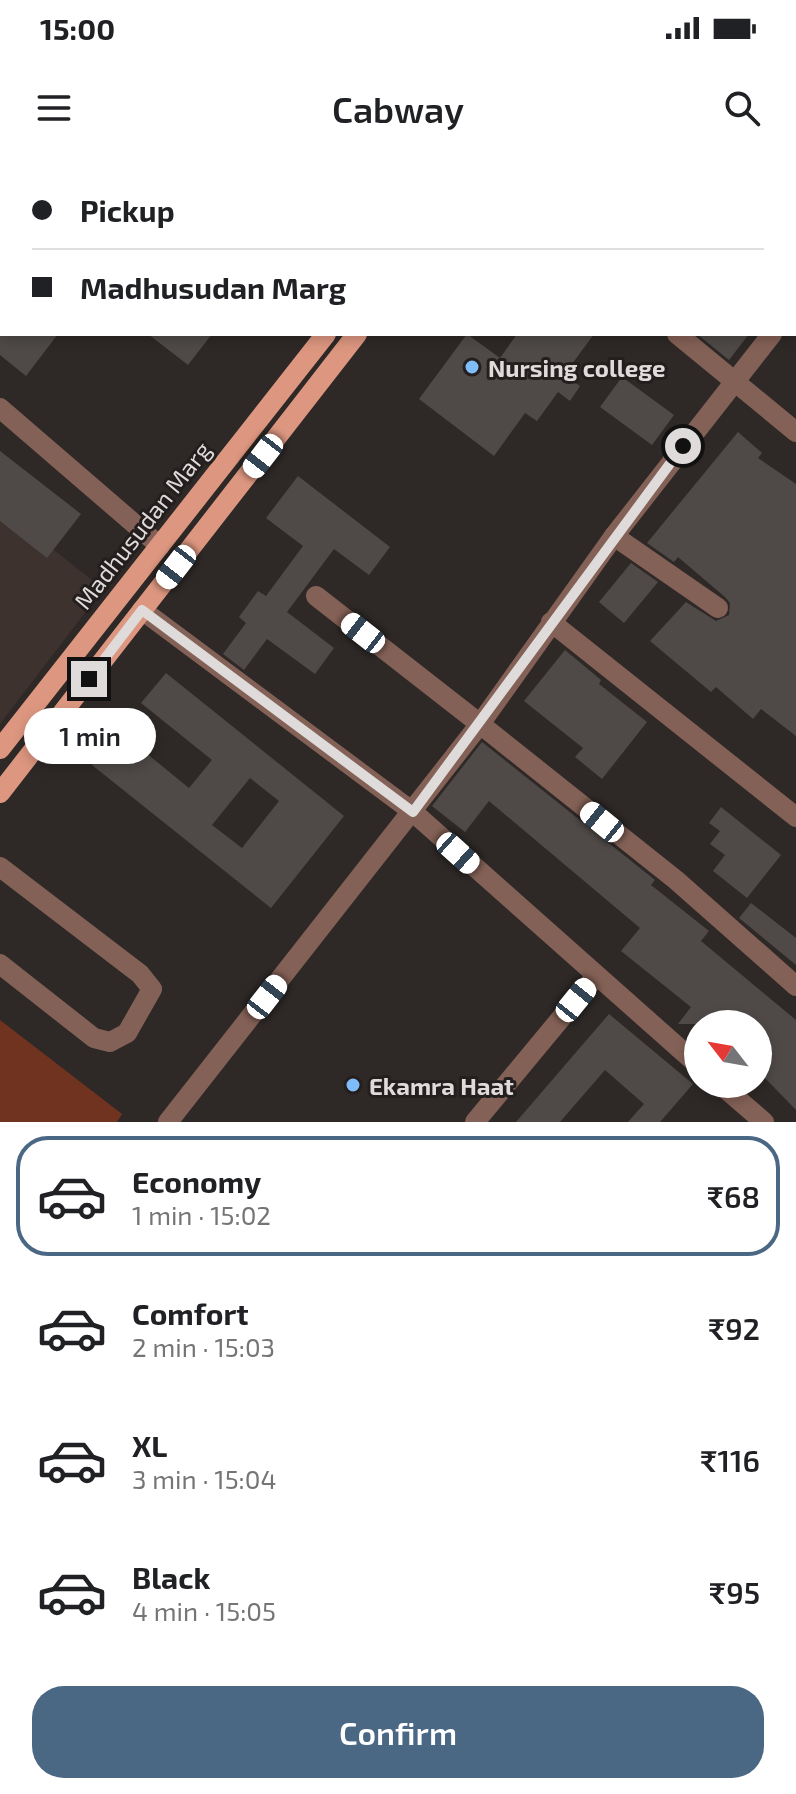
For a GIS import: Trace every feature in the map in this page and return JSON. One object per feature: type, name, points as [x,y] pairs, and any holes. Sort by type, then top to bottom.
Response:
[{"type":"main road","name":"Madhusudan Marg","points":[[0,749],[324,336]]},
{"type":"main road","points":[[0,793],[355,336]]},
{"type":"street","points":[[680,336],[796,432]]},
{"type":"street","points":[[168,1122],[413,812],[614,536],[770,336]]},
{"type":"street","points":[[0,408],[160,546]]},
{"type":"street","points":[[614,536],[718,608]]},
{"type":"street","points":[[316,596],[676,880],[796,986]]},
{"type":"street","points":[[142,610],[413,812],[684,1053]]},
{"type":"street","points":[[551,622],[796,817]]},
{"type":"street","points":[[0,867],[140,974],[152,989],[127,1033],[110,1042],[94,1038],[0,964]]},
{"type":"street","points":[[475,1122],[596,976]]},
{"type":"street","points":[[736,1098],[764,1122]]},
{"type":"shaded area","points":[[0,507],[103,589],[0,724]]},
{"type":"shaded area","points":[[0,1020],[122,1114],[117,1122],[0,1122]]},
{"type":"building","points":[[0,336],[56,336],[26,376],[0,355]]},
{"type":"building","points":[[151,336],[210,336],[188,365]]},
{"type":"building","points":[[466,336],[500,358],[516,336],[593,336],[564,375],[580,386],[570,401],[558,392],[537,421],[525,413],[494,456],[419,399]]},
{"type":"building","points":[[699,336],[747,336],[729,360]]},
{"type":"building","points":[[622,377],[674,415],[652,445],[600,407]]},
{"type":"building","points":[[738,432],[762,453],[758,458],[796,484],[796,736],[761,709],[753,719],[716,687],[711,692],[650,641],[686,602],[716,621],[729,615],[730,603],[725,597],[678,557],[674,562],[647,543]]},
{"type":"building","points":[[0,451],[81,514],[47,558],[0,521]]},
{"type":"building","points":[[298,476],[390,547],[369,575],[334,549],[287,612],[334,648],[315,674],[267,639],[244,670],[223,654],[246,623],[239,617],[258,591],[266,596],[303,546],[266,518]]},
{"type":"building","points":[[631,563],[658,582],[624,623],[599,602]]},
{"type":"building","points":[[565,650],[601,680],[599,684],[647,722],[602,779],[575,757],[583,748],[524,701]]},
{"type":"building","points":[[166,673],[344,816],[271,908],[92,765],[119,731],[189,788],[212,760],[141,703]],"holes":[[[250,778],[279,801],[242,848],[212,825]]]},
{"type":"building","points":[[482,742],[655,880],[651,885],[709,931],[701,941],[796,1020],[796,1110],[772,1085],[772,1010],[689,1010],[691,1007],[621,951],[640,928],[489,801],[465,832],[432,806]]},
{"type":"building","points":[[721,807],[781,855],[747,898],[713,871],[725,855],[710,844],[720,831],[709,823]]},
{"type":"building","points":[[751,903],[796,938],[796,965],[739,918]]},
{"type":"building","points":[[609,1014],[684,1076],[684,1094],[660,1122],[628,1122],[644,1104],[605,1070],[560,1122],[516,1122]]},
{"type":"place","name":"Nursing college","points":[[472,367]]},
{"type":"place","name":"Ekamra Haat","points":[[353,1085]]},
{"type":"route","points":[[89,679],[142,610],[413,812],[683,446]]}]
